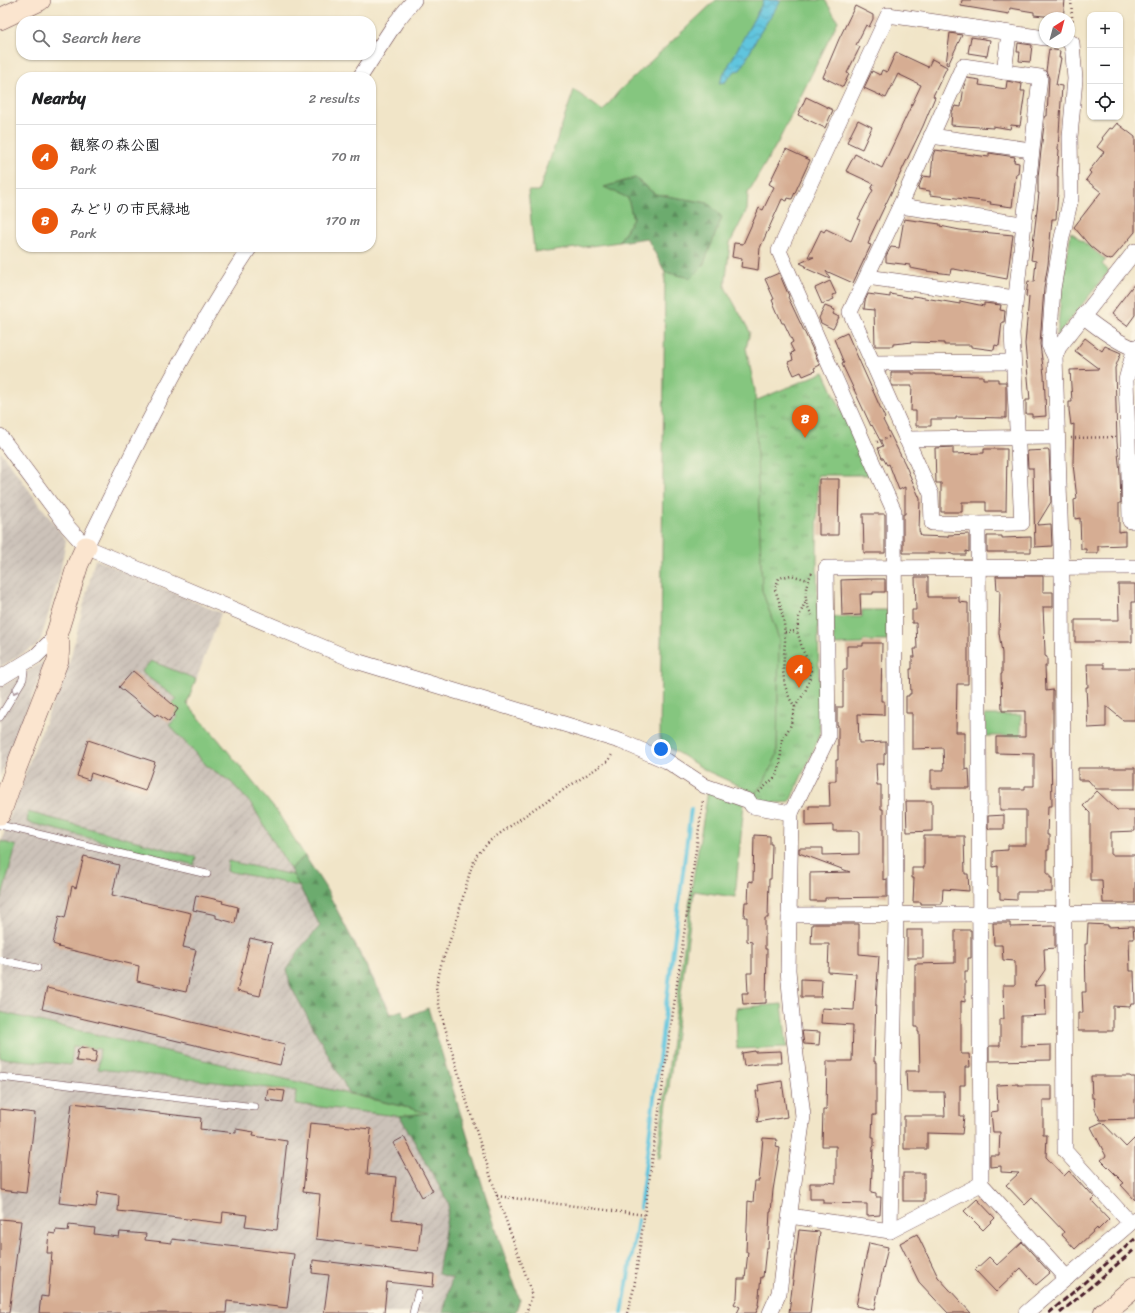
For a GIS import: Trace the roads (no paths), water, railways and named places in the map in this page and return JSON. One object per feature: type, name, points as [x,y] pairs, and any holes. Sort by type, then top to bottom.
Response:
[{"type":"street","points":[[0,19],[40,0]]},
{"type":"street","points":[[376,53],[396,22],[414,0]]},
{"type":"street","points":[[890,1231],[896,915],[894,511],[779,251],[888,15],[1039,37]]},
{"type":"street","points":[[1004,72],[1009,33]]},
{"type":"street","points":[[1055,357],[1049,345],[1053,289],[1061,242],[1071,198],[1070,137],[1075,79],[1071,48]]},
{"type":"street","points":[[363,72],[371,60]]},
{"type":"street","points":[[963,66],[1004,72],[1040,77],[1012,333],[1022,523],[932,523],[931,494],[850,312],[963,66]]},
{"type":"street","points":[[931,136],[1031,150]]},
{"type":"street","points":[[900,206],[1023,224]]},
{"type":"street","points":[[1026,1313],[1133,1221],[1065,1152],[1061,438],[1055,357],[1058,347],[1135,251]]},
{"type":"street","points":[[0,678],[36,656],[56,636],[78,564],[132,451],[188,349],[247,252]]},
{"type":"street","points":[[867,277],[1015,298]]},
{"type":"street","points":[[1082,316],[1121,343],[1135,348],[1126,380],[1132,437],[1130,521],[1135,521]]},
{"type":"street","points":[[872,363],[1013,362]]},
{"type":"street","points":[[904,435],[1061,438]]},
{"type":"street","points":[[0,436],[68,527],[86,547],[356,661],[620,741],[667,761],[705,786],[749,801],[752,806],[791,813]]},
{"type":"street","points":[[978,524],[981,1184],[1068,1278]]},
{"type":"street","points":[[770,1313],[779,1293],[803,1116],[788,970],[791,813],[828,737],[826,568],[1135,567]]},
{"type":"street","points":[[0,814],[16,768],[58,660],[59,644],[56,636]]},
{"type":"street","points":[[789,915],[1135,913]]},
{"type":"street","points":[[790,1216],[890,1231],[981,1184]]},
{"type":"street","points":[[1104,1313],[1135,1287]]},
{"type":"lane","points":[[0,718],[23,679],[25,663]]},
{"type":"lane","points":[[0,825],[207,874]]},
{"type":"lane","points":[[0,960],[37,968]]},
{"type":"lane","points":[[0,1077],[255,1107]]},
{"type":"lane","points":[[414,1313],[418,1293]]},
{"type":"water","points":[[764,0],[781,0],[758,36],[740,70],[735,71],[725,82],[719,83]]},
{"type":"waterway","points":[[640,1208],[691,809]]},
{"type":"waterway","points":[[622,1313],[638,1220]]},
{"type":"railway","points":[[1049,1313],[1135,1239]]},
{"type":"railway","points":[[1060,1313],[1135,1249]]},
{"type":"place","name":"みどりの市民緑地","points":[[805,438]]},
{"type":"place","name":"観察の森公園","points":[[799,688]]}]
